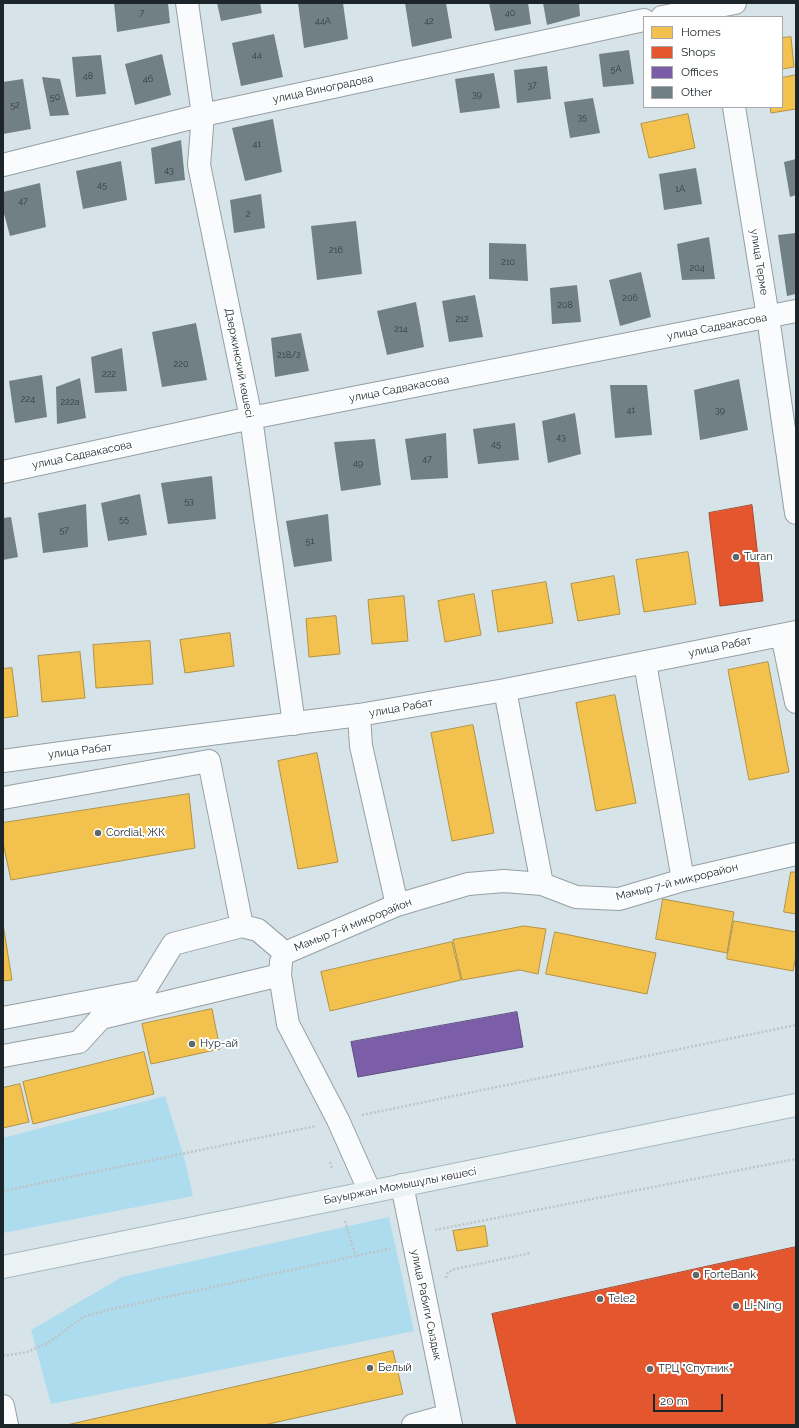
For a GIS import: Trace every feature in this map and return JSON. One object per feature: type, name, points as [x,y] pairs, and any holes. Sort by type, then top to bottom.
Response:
[{"type":"main road","name":"Бауыржан Момышұлы көшесі","points":[[3,1267],[796,1104]]},
{"type":"street","name":"Дзержинский көшесі","points":[[187,3],[203,115],[199,165],[251,418],[294,724]]},
{"type":"street","points":[[668,16],[722,7]]},
{"type":"street","name":"улица Виноградова","points":[[3,165],[203,115],[643,20]]},
{"type":"street","name":"улица Терме","points":[[734,108],[768,317],[796,513]]},
{"type":"street","name":"улица Садвакасова","points":[[3,472],[251,418],[796,311]]},
{"type":"street","points":[[789,633],[796,702]]},
{"type":"street","name":"улица Рабат","points":[[3,761],[359,716],[505,690],[789,633]]},
{"type":"street","points":[[644,663],[683,880]]},
{"type":"street","points":[[505,690],[542,884]]},
{"type":"street","points":[[359,716],[360,746],[397,905]]},
{"type":"street","points":[[3,798],[209,760],[242,926]]},
{"type":"street","name":"Мамыр 7-й микрорайон","points":[[285,953],[397,905],[468,884],[504,881],[542,884],[576,896],[618,899],[683,880],[796,854]]},
{"type":"street","points":[[3,1018],[144,991],[172,944],[242,926],[258,930],[285,953],[280,964],[280,975],[288,1024],[338,1120],[370,1192]]},
{"type":"street","points":[[3,1056],[79,1042],[101,1018],[280,975]]},
{"type":"street","name":"улица Рабиги Сыздык","points":[[402,1185],[450,1420]]},
{"type":"street","points":[[3,1406],[7,1425]]},
{"type":"street","points":[[413,1425],[450,1420]]},
{"type":"path","points":[[3,1191],[796,1025]]},
{"type":"path","points":[[344,1218],[356,1257]]},
{"type":"path","points":[[447,1285],[446,1277],[448,1272],[531,1253]]},
{"type":"shaded area","points":[[165,1096],[184,1157],[193,1196],[3,1233],[3,1138]]},
{"type":"shaded area","points":[[389,1217],[414,1331],[51,1404],[31,1330],[122,1277]]},
{"type":"building: Homes","points":[[791,37],[794,67],[783,69],[783,38]]},
{"type":"building: Homes","points":[[796,75],[796,109],[771,113],[770,108],[783,108],[783,78]]},
{"type":"building: Homes","points":[[688,114],[695,148],[649,158],[641,124]]},
{"type":"building: Homes","points":[[688,552],[696,604],[644,612],[636,560]]},
{"type":"building: Homes","points":[[614,576],[620,614],[578,621],[571,584]]},
{"type":"building: Homes","points":[[546,582],[553,623],[498,632],[492,591]]},
{"type":"building: Homes","points":[[474,594],[481,635],[445,642],[438,601]]},
{"type":"building: Homes","points":[[404,596],[408,641],[372,644],[368,600]]},
{"type":"building: Homes","points":[[336,616],[340,654],[309,657],[306,619]]},
{"type":"building: Homes","points":[[230,633],[234,666],[185,673],[180,640]]},
{"type":"building: Homes","points":[[150,641],[153,684],[96,688],[93,645]]},
{"type":"building: Homes","points":[[80,652],[85,698],[42,702],[38,656]]},
{"type":"building: Homes","points":[[768,662],[789,772],[749,780],[728,670]]},
{"type":"building: Homes","points":[[12,668],[18,716],[3,718],[3,669]]},
{"type":"building: Homes","points":[[615,695],[636,803],[596,811],[576,703]]},
{"type":"building: Homes","points":[[473,725],[494,833],[452,841],[431,733]]},
{"type":"building: Homes","points":[[317,753],[338,862],[298,869],[278,761]]},
{"type":"building: Homes","name":"Cordial, ЖК","points":[[189,794],[195,848],[11,880],[3,843],[3,823]]},
{"type":"building: Homes","points":[[791,872],[796,872],[796,914],[784,912]]},
{"type":"building: Homes","points":[[663,899],[734,912],[727,953],[656,939]]},
{"type":"building: Homes","points":[[734,921],[796,932],[796,956],[793,971],[727,959]]},
{"type":"building: Homes","points":[[3,924],[12,980],[3,981]]},
{"type":"building: Homes","points":[[524,926],[546,929],[538,974],[520,970],[462,980],[453,940]]},
{"type":"building: Homes","points":[[555,932],[656,953],[647,994],[546,974]]},
{"type":"building: Homes","points":[[452,942],[461,980],[330,1011],[321,972]]},
{"type":"building: Homes","points":[[212,1009],[220,1049],[151,1064],[142,1024]]},
{"type":"building: Homes","points":[[144,1052],[154,1094],[33,1124],[23,1082]]},
{"type":"building: Homes","points":[[20,1084],[29,1122],[3,1128],[3,1088]]},
{"type":"building: Homes","points":[[485,1226],[488,1246],[457,1251],[453,1231]]},
{"type":"building: Homes","points":[[393,1351],[403,1394],[264,1425],[67,1425]]},
{"type":"building: Shops","name":"Turan","points":[[752,505],[763,601],[720,606],[709,513]]},
{"type":"building: Shops","name":"ТРЦ \"Спутник\"","points":[[796,1247],[796,1425],[517,1425],[492,1314]]},
{"type":"building: Offices","points":[[517,1012],[523,1047],[358,1077],[351,1042]]},
{"type":"building: Other","points":[[114,3],[168,3],[170,23],[117,32]]},
{"type":"building: Other","points":[[217,3],[260,3],[262,13],[221,21]]},
{"type":"building: Other","points":[[298,3],[343,3],[348,39],[304,48]]},
{"type":"building: Other","points":[[405,3],[446,3],[452,38],[412,47]]},
{"type":"building: Other","points":[[489,3],[528,3],[531,24],[495,31]]},
{"type":"building: Other","points":[[543,3],[579,3],[580,16],[547,25]]},
{"type":"building: Other","points":[[274,34],[283,77],[241,86],[232,43]]},
{"type":"building: Other","points":[[629,50],[634,84],[603,87],[599,54]]},
{"type":"building: Other","points":[[162,54],[171,95],[135,105],[125,64]]},
{"type":"building: Other","points":[[101,55],[106,94],[76,97],[72,57]]},
{"type":"building: Other","points":[[547,66],[551,99],[517,103],[514,70]]},
{"type":"building: Other","points":[[494,73],[500,108],[460,113],[455,79]]},
{"type":"building: Other","points":[[42,77],[60,79],[69,115],[50,116]]},
{"type":"building: Other","points":[[23,79],[31,129],[3,134],[3,82]]},
{"type":"building: Other","points":[[593,98],[600,133],[570,138],[564,102]]},
{"type":"building: Other","points":[[273,119],[282,172],[245,181],[232,128]]},
{"type":"building: Other","points":[[181,140],[185,180],[155,184],[151,148]]},
{"type":"building: Other","points":[[796,159],[796,195],[790,197],[784,162]]},
{"type":"building: Other","points":[[121,161],[127,200],[83,209],[76,171]]},
{"type":"building: Other","points":[[696,168],[702,204],[664,210],[659,174]]},
{"type":"building: Other","points":[[40,183],[46,227],[10,236],[3,210],[3,192]]},
{"type":"building: Other","points":[[261,194],[265,228],[234,233],[230,200]]},
{"type":"building: Other","points":[[356,221],[362,274],[317,280],[311,226]]},
{"type":"building: Other","points":[[796,233],[796,294],[787,296],[778,235]]},
{"type":"building: Other","points":[[709,237],[715,279],[682,280],[677,244]]},
{"type":"building: Other","points":[[489,243],[526,244],[528,281],[489,279]]},
{"type":"building: Other","points":[[641,272],[651,317],[620,326],[609,280]]},
{"type":"building: Other","points":[[577,285],[581,322],[552,324],[550,288]]},
{"type":"building: Other","points":[[475,295],[483,337],[449,342],[442,301]]},
{"type":"building: Other","points":[[416,302],[424,347],[387,355],[377,311]]},
{"type":"building: Other","points":[[196,323],[207,380],[162,387],[152,332]]},
{"type":"building: Other","points":[[301,333],[309,371],[275,377],[271,338]]},
{"type":"building: Other","points":[[122,348],[127,391],[95,393],[91,357]]},
{"type":"building: Other","points":[[42,375],[47,417],[15,423],[9,381]]},
{"type":"building: Other","points":[[80,378],[86,418],[57,424],[56,387]]},
{"type":"building: Other","points":[[739,379],[748,430],[700,440],[694,390]]},
{"type":"building: Other","points":[[610,385],[647,385],[652,435],[615,438]]},
{"type":"building: Other","points":[[575,413],[581,454],[548,463],[542,421]]},
{"type":"building: Other","points":[[515,423],[519,460],[478,464],[473,429]]},
{"type":"building: Other","points":[[446,433],[448,478],[411,480],[405,439]]},
{"type":"building: Other","points":[[375,439],[381,485],[341,491],[334,442]]},
{"type":"building: Other","points":[[212,476],[216,519],[168,524],[161,483]]},
{"type":"building: Other","points":[[140,494],[147,535],[108,541],[101,503]]},
{"type":"building: Other","points":[[86,504],[88,547],[43,553],[38,513]]},
{"type":"building: Other","points":[[328,514],[332,561],[294,567],[286,521]]},
{"type":"building: Other","points":[[11,517],[18,557],[3,560],[3,518]]},
{"type":"place","name":"Turan","points":[[736,557]]},
{"type":"place","name":"Cordial, ЖК","points":[[98,833]]},
{"type":"place","name":"Нур-ай","points":[[192,1044]]},
{"type":"place","name":"ForteBank","points":[[696,1275]]},
{"type":"place","name":"Tele2","points":[[600,1299]]},
{"type":"place","name":"Li-Ning","points":[[736,1306]]},
{"type":"place","name":"Белый","points":[[370,1368]]},
{"type":"place","name":"ТРЦ \"Спутник\"","points":[[650,1369]]}]
